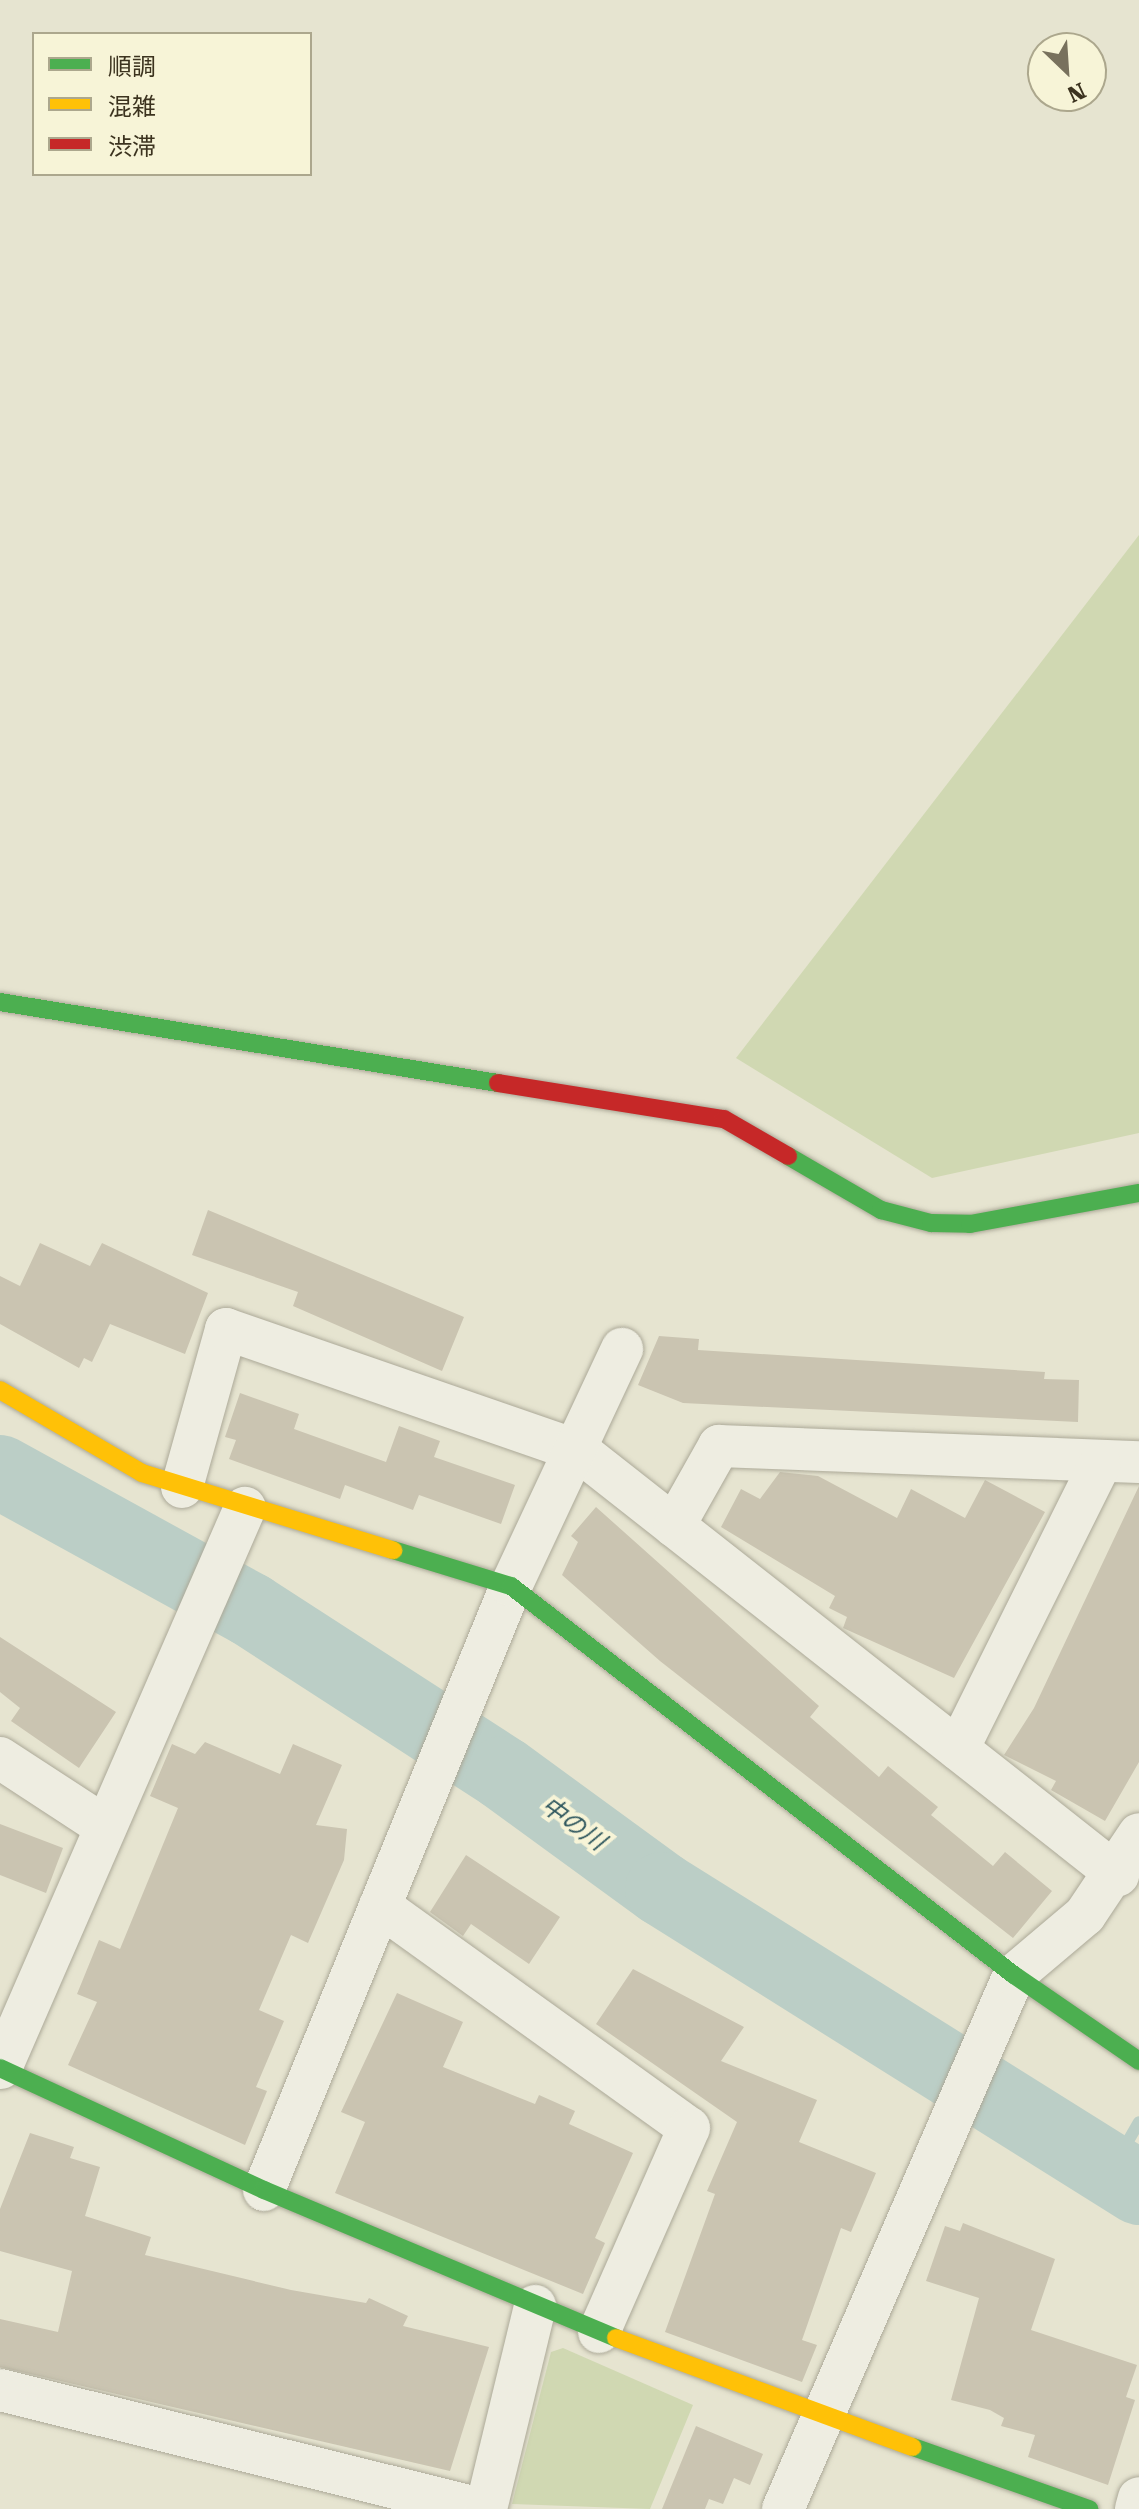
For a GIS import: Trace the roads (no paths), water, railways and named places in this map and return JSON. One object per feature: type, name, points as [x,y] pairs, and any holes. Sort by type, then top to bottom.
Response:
[{"type":"street","points":[[0,1002],[724,1119],[881,1210],[931,1223],[970,1224],[1139,1193]]},
{"type":"street","points":[[182,1487],[226,1329],[579,1451],[1118,1875]]},
{"type":"street","points":[[264,2190],[511,1586],[579,1451],[622,1349]]},
{"type":"street","points":[[0,1390],[142,1473],[245,1508],[511,1586],[1014,1975],[1139,2061]]},
{"type":"street","points":[[674,1526],[719,1446],[1120,1463],[958,1749]]},
{"type":"street","points":[[245,1508],[183,1638],[106,1827],[0,2069],[264,2190],[599,2332],[819,2417],[1089,2509]]},
{"type":"street","points":[[0,1758],[106,1827]]},
{"type":"street","points":[[783,2509],[941,2131],[1014,1975],[1085,1915],[1118,1875],[1139,1834]]},
{"type":"street","points":[[380,1906],[689,2128],[599,2332]]},
{"type":"street","points":[[0,2390],[484,2509],[535,2306]]},
{"type":"street","points":[[1136,2509],[1139,2498]]},
{"type":"waterway","name":"中の川","points":[[0,1472],[251,1610],[503,1773],[662,1889],[1139,2188]]},
{"type":"waterway","points":[[1112,2169],[1139,2122]]}]
